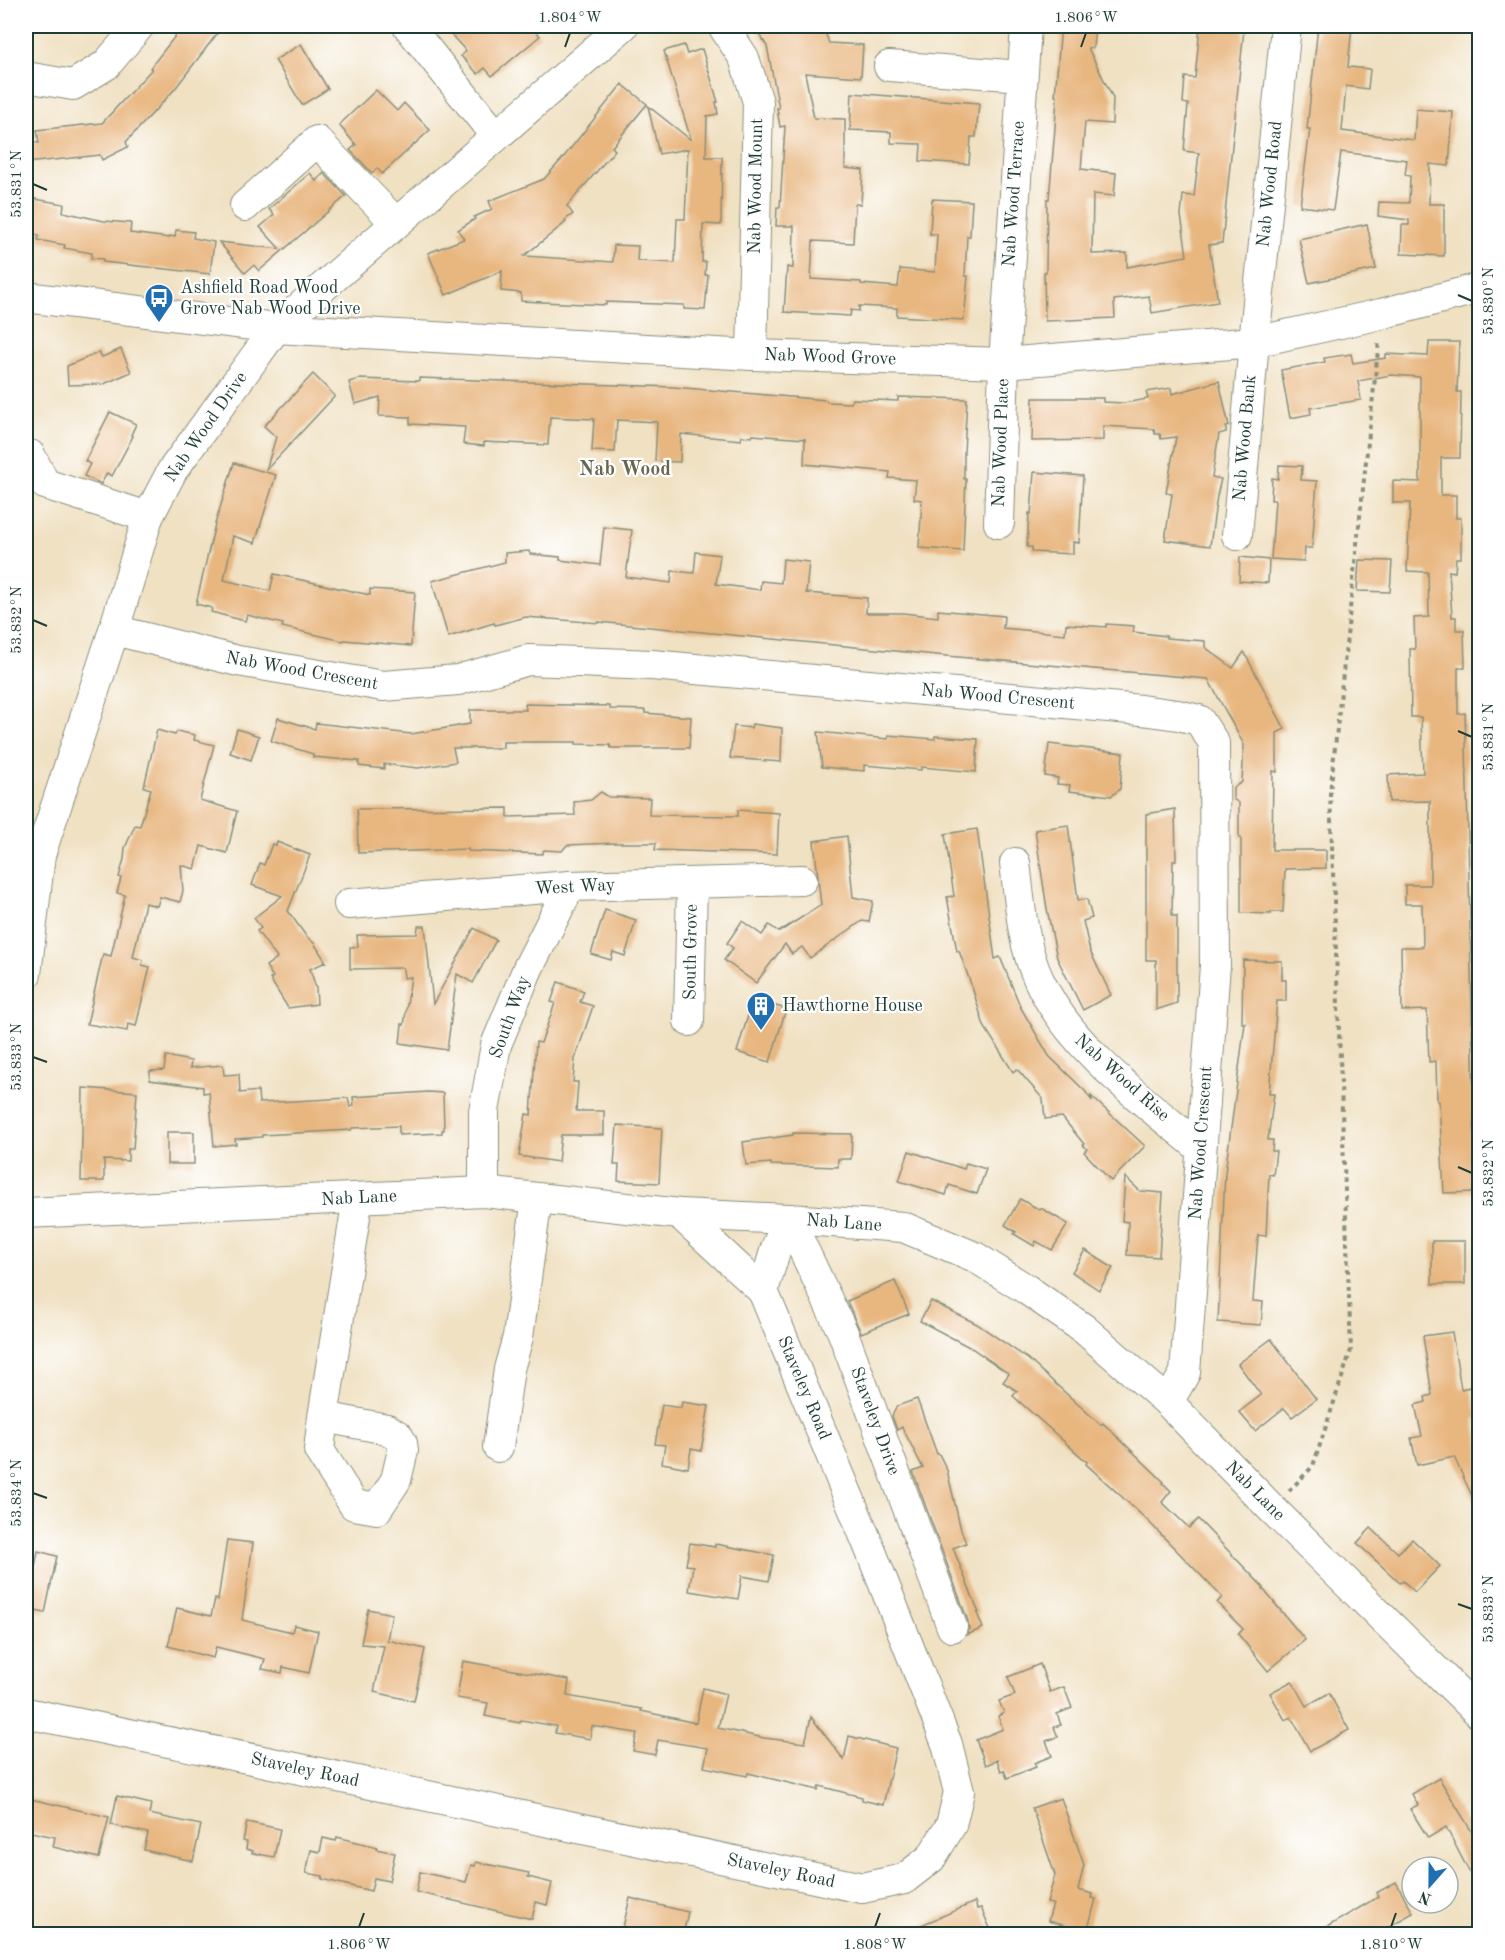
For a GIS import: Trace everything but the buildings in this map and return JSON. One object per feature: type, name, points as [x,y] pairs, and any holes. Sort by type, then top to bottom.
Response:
[{"type":"street","points":[[26,77],[74,85],[106,65],[139,26]]},
{"type":"street","points":[[408,26],[496,136]]},
{"type":"street","name":"Nab Wood Drive","points":[[26,974],[27,940],[40,855],[114,630],[148,517],[172,471],[276,328],[623,26]]},
{"type":"street","name":"Nab Wood Mount","points":[[723,26],[744,58],[758,102],[752,355]]},
{"type":"street","name":"Nab Wood Terrace","points":[[1004,363],[1026,26]]},
{"type":"street","name":"Nab Wood Road","points":[[1254,342],[1286,26]]},
{"type":"street","points":[[889,66],[1022,76]]},
{"type":"street","points":[[245,206],[317,141],[396,223]]},
{"type":"street","name":"Nab Wood Grove","points":[[26,297],[276,328],[752,355],[1004,363],[1254,342],[1382,314],[1479,288]]},
{"type":"street","name":"Nab Wood Bank","points":[[1237,535],[1254,342]]},
{"type":"street","name":"Nab Wood Place","points":[[999,523],[1004,363]]},
{"type":"street","points":[[26,454],[30,455],[45,484],[148,517]]},
{"type":"street","name":"Nab Wood Crescent","points":[[114,630],[238,661],[383,686],[458,680],[528,660],[539,660],[688,669],[1141,710],[1199,720],[1214,743],[1215,966],[1185,1373],[1168,1402]]},
{"type":"street","name":"Nab Wood Rise","points":[[1014,863],[1027,946],[1039,980],[1071,1032],[1127,1087],[1200,1148]]},
{"type":"street","name":"West Way","points":[[349,904],[570,886],[802,880]]},
{"type":"street","name":"South Grove","points":[[689,1021],[692,883]]},
{"type":"street","name":"South Way","points":[[484,1192],[484,1111],[496,1045],[528,968],[570,886]]},
{"type":"street","name":"Nab Lane","points":[[26,1213],[484,1192],[680,1214],[903,1227],[975,1257],[1084,1329],[1168,1402],[1272,1509],[1479,1714]]},
{"type":"street","points":[[323,1417],[358,1198]]},
{"type":"street","points":[[498,1447],[509,1369],[518,1337],[537,1198]]},
{"type":"street","name":"Staveley Road","points":[[26,1713],[279,1764],[862,1888],[904,1879],[931,1858],[951,1825],[959,1792],[947,1744],[886,1588],[763,1291],[680,1214]]},
{"type":"street","points":[[763,1291],[776,1248],[789,1219]]},
{"type":"street","name":"Staveley Drive","points":[[789,1219],[843,1334],[952,1627]]},
{"type":"path","points":[[1272,1509],[1313,1466],[1351,1350],[1330,793],[1382,314]]},
{"type":"place","name":"Ashfield Road Wood Grove Nab Wood Drive","points":[[159,324]]},
{"type":"place","name":"Hawthorne House","points":[[761,1032]]},
{"type":"district","name":"Nab Wood","points":[[625,470]]}]
